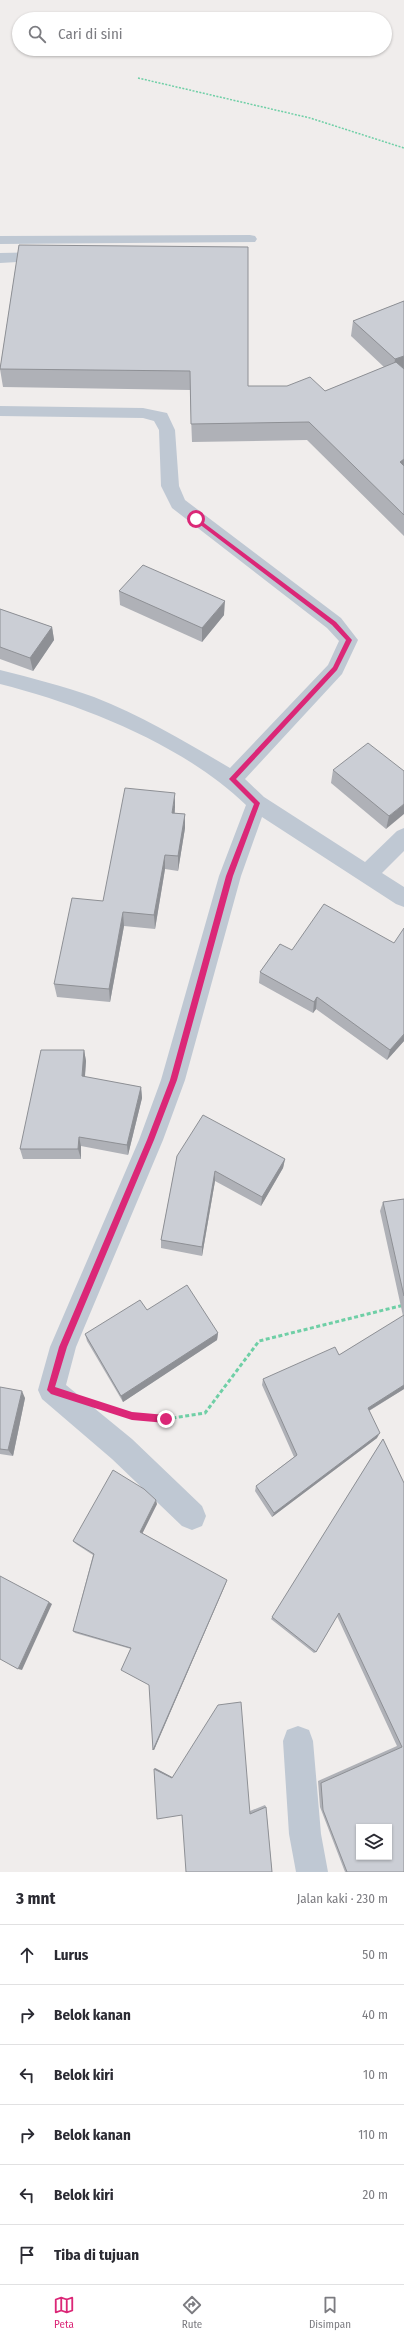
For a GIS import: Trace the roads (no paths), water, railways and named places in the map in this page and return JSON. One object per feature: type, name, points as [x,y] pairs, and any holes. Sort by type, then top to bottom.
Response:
[{"type":"street","points":[[0,240],[250,239]]},
{"type":"street","points":[[88,254],[108,249],[122,240]]},
{"type":"street","points":[[0,258],[60,257]]},
{"type":"street","points":[[0,411],[143,413],[161,417],[168,430],[170,486],[178,504],[334,623],[349,640],[335,669],[232,779]]},
{"type":"street","points":[[0,677],[48,689],[121,717],[171,742],[232,779],[257,803],[404,898]]},
{"type":"street","points":[[192,1516],[122,1449],[51,1390],[63,1347],[150,1140],[173,1080],[230,876],[257,803]]},
{"type":"street","points":[[367,874],[404,837]]},
{"type":"street","points":[[298,1741],[305,1834],[312,1872]]}]
